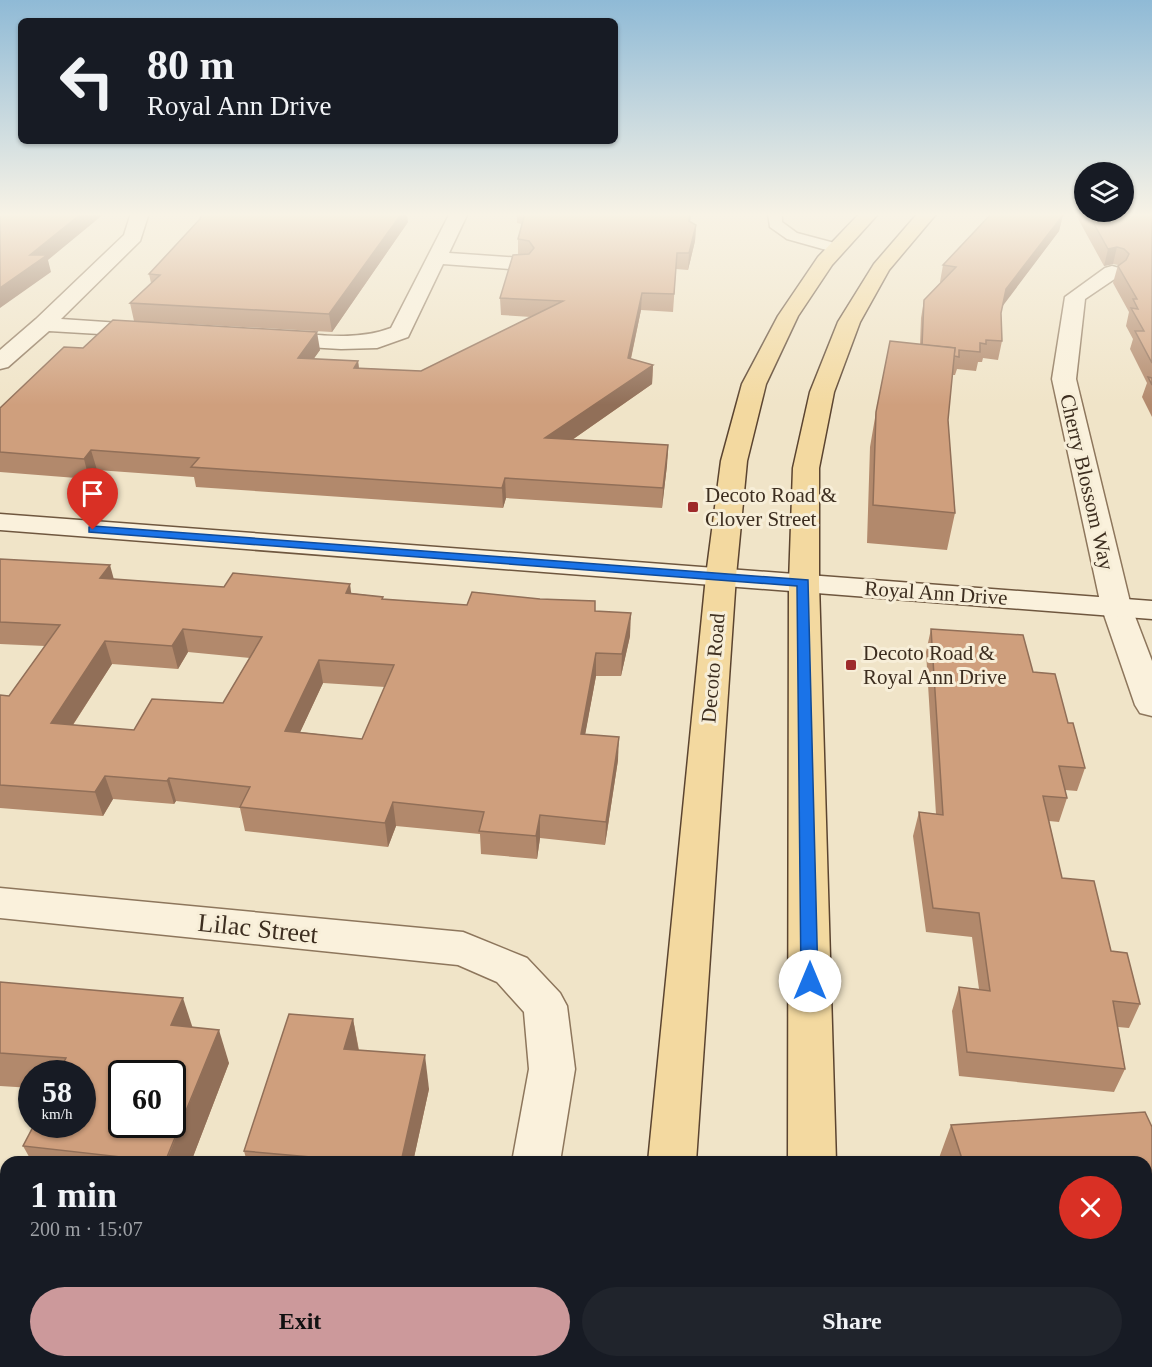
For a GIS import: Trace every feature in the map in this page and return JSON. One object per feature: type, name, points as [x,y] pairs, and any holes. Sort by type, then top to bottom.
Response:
[{"type":"main road","name":"Decoto Road","points":[[673,1156],[721,576],[734,461],[754,384],[788,316],[814,277]]},
{"type":"main road","points":[[812,1156],[804,583],[806,468],[822,392],[849,322],[876,277]]},
{"type":"street","points":[[0,362],[44,324],[92,277]]},
{"type":"street","points":[[259,337],[341,342],[376,341],[400,332],[429,277]]},
{"type":"street","name":"Cherry Blossom Way","points":[[1105,277],[1075,297],[1064,379],[1116,606],[1152,705]]},
{"type":"street","points":[[44,324],[165,332]]},
{"type":"street","name":"Royal Ann Drive","points":[[0,522],[1152,610]]},
{"type":"street","name":"Lilac Street","points":[[0,903],[463,949],[512,970],[545,1006],[552,1070],[537,1156]]},
{"type":"building","points":[[0,277],[16,277],[0,288]]},
{"type":"building","points":[[158,277],[356,277],[329,314],[130,303]]},
{"type":"building","points":[[506,277],[675,277],[674,294],[642,293],[628,358],[653,365],[545,438],[668,445],[663,488],[505,478],[502,488],[191,467],[199,458],[91,450],[84,459],[0,452],[0,408],[64,347],[83,348],[113,320],[317,332],[298,358],[358,361],[354,368],[421,371],[563,301],[500,298]]},
{"type":"building","points":[[947,277],[1015,277],[1006,289],[1001,313],[1002,341],[986,340],[986,344],[980,343],[980,352],[959,350],[959,357],[954,356],[955,348],[922,345],[924,300]]},
{"type":"building","points":[[1124,277],[1152,277],[1152,363],[1135,331],[1144,331],[1131,308],[1138,309],[1133,299],[1137,299]]},
{"type":"building","points":[[890,341],[955,348],[948,420],[955,513],[873,505],[876,412]]},
{"type":"building","points":[[0,559],[110,565],[100,578],[224,587],[233,573],[350,584],[346,593],[383,597],[382,599],[467,605],[472,592],[540,599],[595,601],[595,611],[631,613],[622,654],[596,653],[581,734],[619,737],[606,822],[540,815],[536,836],[479,831],[484,812],[393,802],[385,823],[240,807],[250,787],[169,778],[167,781],[105,776],[95,792],[0,785],[0,695],[9,696],[60,625],[0,622]],"holes":[[[183,629],[262,637],[223,703],[152,699],[134,730],[51,723],[105,641],[172,646]],[[319,660],[394,665],[362,739],[285,731]]]},
{"type":"building","points":[[931,629],[1023,635],[1033,672],[1055,674],[1068,723],[1073,723],[1085,768],[1059,766],[1067,798],[1043,796],[1062,878],[1094,881],[1111,951],[1127,953],[1140,1004],[1113,1001],[1125,1069],[967,1052],[959,987],[990,991],[979,913],[933,908],[919,812],[943,815]]},
{"type":"building","points":[[0,982],[183,998],[171,1025],[219,1030],[186,1111],[186,1060],[108,1060],[108,1138],[175,1138],[167,1156],[112,1156],[23,1146],[27,1138],[96,1138],[96,1060],[65,1060],[66,1058],[0,1053]]},
{"type":"building","points":[[289,1014],[353,1019],[344,1049],[425,1055],[402,1156],[299,1156],[244,1151]]},
{"type":"building","points":[[1145,1112],[1152,1127],[1152,1156],[961,1156],[951,1125]]},
{"type":"place","name":"Decoto Road & Clover Street","points":[[693,507]]},
{"type":"place","name":"Decoto Road & Royal Ann Drive","points":[[851,665]]},
{"type":"route","points":[[93,530],[804,583],[810,981]]}]
